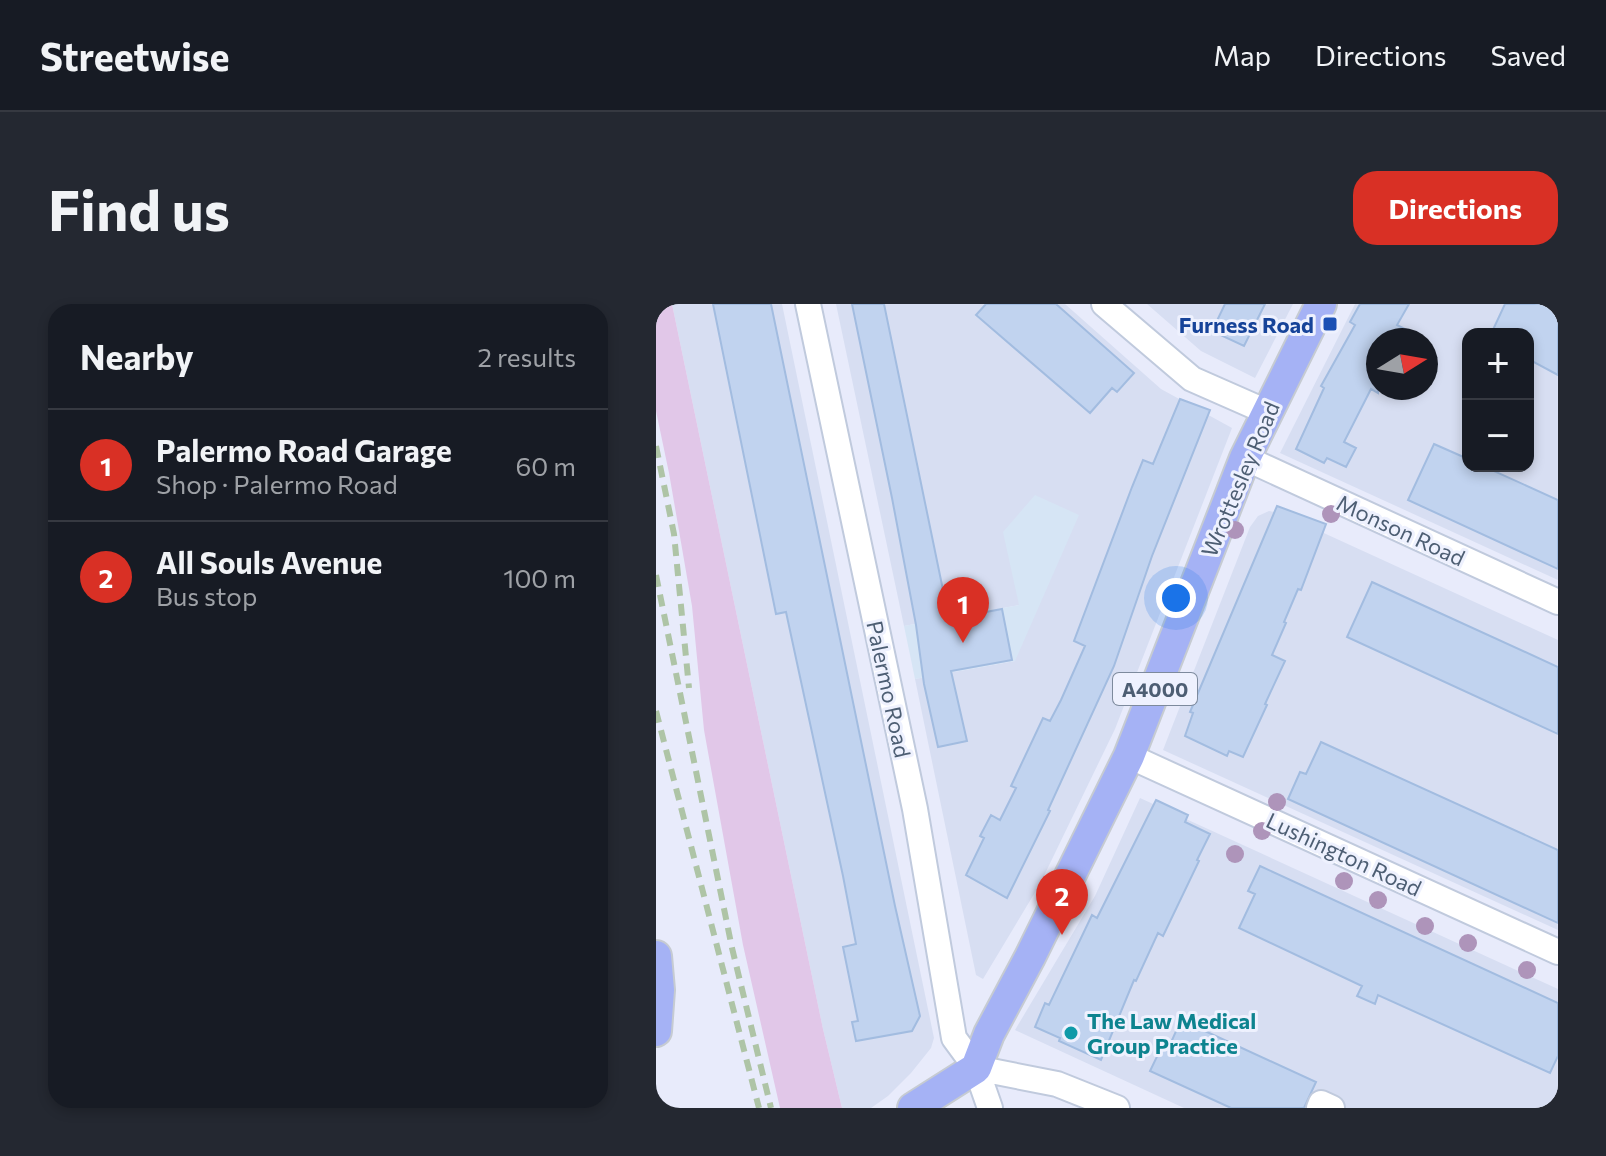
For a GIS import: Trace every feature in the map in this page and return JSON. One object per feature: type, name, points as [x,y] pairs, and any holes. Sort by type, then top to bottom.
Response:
[{"type":"main road","name":"Wrottesley Road","points":[[976,1068],[989,1034],[1129,756],[1245,458],[1321,304]]},
{"type":"main road","points":[[656,956],[659,990],[657,1027]]},
{"type":"main road","points":[[913,1108],[976,1068]]},
{"type":"street","name":"Palermo Road","points":[[808,304],[915,809],[954,1038],[976,1068],[990,1108]]},
{"type":"street","points":[[1104,304],[1192,379],[1267,412]]},
{"type":"street","name":"Monson Road","points":[[1245,458],[1558,602]]},
{"type":"street","name":"Lushington Road","points":[[1129,756],[1558,952]]},
{"type":"street","points":[[976,1068],[1057,1084],[1113,1107]]},
{"type":"street","points":[[1319,1108],[1321,1103],[1332,1108]]},
{"type":"shaded area","points":[[656,304],[672,304],[842,1108],[780,1108],[743,945],[704,730],[692,606],[656,411]]},
{"type":"shaded area","points":[[672,304],[782,304],[934,1038],[931,1048],[911,1073],[871,1108],[842,1108]]},
{"type":"shaded area","points":[[836,304],[1065,304],[1161,389],[1232,428],[1115,729],[1040,884],[983,979],[976,975],[915,679],[1015,661],[1019,605],[904,626]]},
{"type":"shaded area","points":[[1147,304],[1293,304],[1255,378],[1201,351]]},
{"type":"shaded area","points":[[1355,304],[1558,304],[1558,580],[1280,453]]},
{"type":"shaded area","points":[[1035,495],[1079,515],[1015,661],[915,679],[904,626],[1019,605],[1003,532]]},
{"type":"shaded area","points":[[1269,511],[1280,513],[1558,640],[1558,930],[1163,750],[1250,527],[1258,516]]},
{"type":"shaded area","points":[[1140,798],[1558,989],[1558,1108],[1184,1108],[1015,1030],[1095,896]]},
{"type":"building","points":[[713,304],[771,304],[920,1016],[912,1031],[856,1041],[852,1022],[858,1021],[843,947],[856,944],[843,876],[786,612],[776,614]]},
{"type":"building","points":[[852,304],[884,304],[949,619],[1002,609],[1012,660],[951,671],[967,741],[938,747]]},
{"type":"building","points":[[986,304],[1056,304],[1134,373],[1117,392],[1112,388],[1090,413],[976,315]]},
{"type":"building","points":[[1225,304],[1265,304],[1244,346],[1212,331]]},
{"type":"building","points":[[1360,304],[1409,304],[1397,325],[1403,328],[1366,328],[1366,399],[1344,442],[1356,448],[1346,467],[1327,458],[1324,463],[1296,449],[1324,388],[1321,386],[1355,325],[1350,322]]},
{"type":"building","points":[[1505,304],[1558,304],[1558,375],[1534,362],[1534,328],[1494,328]]},
{"type":"building","points":[[1180,399],[1210,410],[1152,556],[1114,666],[1050,811],[1007,898],[966,875],[991,815],[1000,820],[1016,788],[1011,786],[1043,718],[1050,721],[1061,700],[1085,646],[1074,641],[1132,487],[1143,460],[1153,464]]},
{"type":"building","points":[[1434,444],[1462,456],[1462,472],[1496,472],[1558,500],[1558,569],[1408,500]]},
{"type":"building","points":[[1277,506],[1326,524],[1272,655],[1285,661],[1267,705],[1243,757],[1229,751],[1227,756],[1185,736],[1193,713],[1190,712]]},
{"type":"building","points":[[1372,582],[1558,667],[1558,734],[1347,637]]},
{"type":"building","points":[[1321,742],[1558,850],[1558,923],[1288,799],[1300,772],[1306,774]]},
{"type":"building","points":[[1156,800],[1188,815],[1185,822],[1210,834],[1163,936],[1158,933],[1134,980],[1101,1060],[1035,1027],[1045,1003],[1049,1005],[1092,915],[1097,918]]},
{"type":"building","points":[[1260,866],[1558,1003],[1558,1056],[1550,1073],[1378,995],[1375,1004],[1357,996],[1362,986],[1239,928],[1255,894],[1248,891]]},
{"type":"building","points":[[1181,1020],[1316,1082],[1304,1108],[1231,1108],[1150,1071],[1163,1044],[1169,1047]]},
{"type":"railway","points":[[656,446],[674,534],[689,688]]},
{"type":"railway","points":[[656,575],[732,948],[771,1108]]},
{"type":"railway","points":[[656,711],[759,1108]]},
{"type":"place","name":"Furness Road","points":[[1330,324]]},
{"type":"place","name":"Palermo Road Garage","points":[[963,643]]},
{"type":"place","name":"All Souls Avenue","points":[[1062,935]]},
{"type":"place","name":"The Law Medical Group Practice","points":[[1071,1033]]}]
